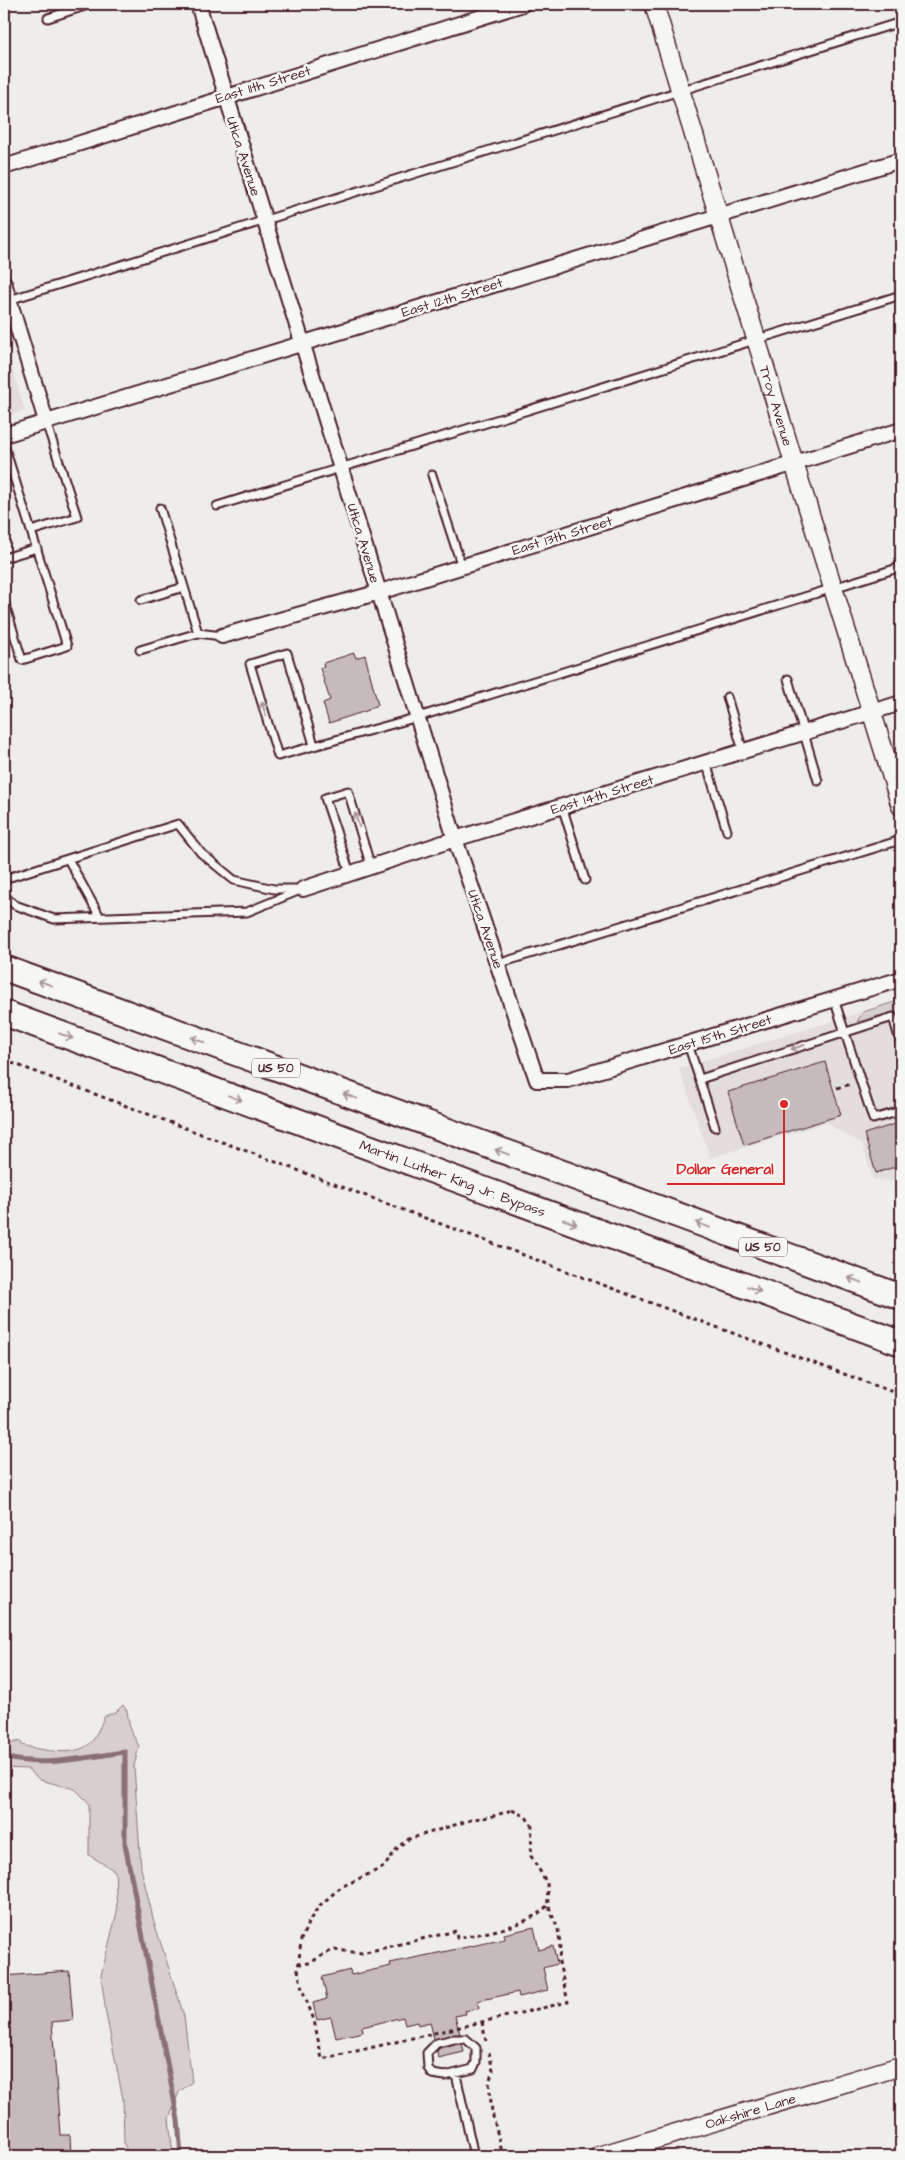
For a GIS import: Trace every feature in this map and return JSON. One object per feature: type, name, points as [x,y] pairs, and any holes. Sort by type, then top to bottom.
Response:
[{"type":"highway","name":"US 50","points":[[4,968],[901,1297]]},
{"type":"highway","name":"Martin Luther King Jr. Bypass","points":[[4,1013],[901,1343]]},
{"type":"street","name":"Utica Avenue","points":[[198,4],[455,839],[537,1080]]},
{"type":"street","name":"East 11th Street","points":[[4,167],[225,96],[523,4]]},
{"type":"street","name":"Troy Avenue","points":[[654,4],[901,806]]},
{"type":"street","name":"East 12th Street","points":[[4,435],[901,160]]},
{"type":"street","points":[[4,283],[46,421]]},
{"type":"street","name":"East 13th Street","points":[[222,636],[380,592],[901,430]]},
{"type":"street","name":"East 14th Street","points":[[303,888],[455,839],[901,703]]},
{"type":"street","name":"East 15th Street","points":[[537,1080],[568,1080],[901,979]]},
{"type":"street","name":"Oakshire Lane","points":[[599,2156],[901,2066]]},
{"type":"lane","points":[[48,18],[91,4]]},
{"type":"lane","points":[[9,300],[901,22]]},
{"type":"lane","points":[[217,506],[901,295]]},
{"type":"lane","points":[[31,531],[77,517],[46,421]]},
{"type":"lane","points":[[4,445],[67,646],[22,660],[4,601]]},
{"type":"lane","points":[[432,475],[462,567]]},
{"type":"lane","points":[[160,508],[198,633]]},
{"type":"lane","points":[[4,558],[37,548]]},
{"type":"lane","points":[[314,745],[287,653],[250,664],[278,756],[418,717],[901,567]]},
{"type":"lane","points":[[141,600],[184,588]]},
{"type":"lane","points":[[140,650],[198,633],[222,636]]},
{"type":"lane","points":[[788,679],[818,782]]},
{"type":"lane","points":[[727,697],[743,751]]},
{"type":"lane","points":[[706,762],[727,831]]},
{"type":"lane","points":[[350,873],[326,798],[348,791],[371,866]]},
{"type":"lane","points":[[562,806],[585,880]]},
{"type":"lane","points":[[4,879],[178,824],[201,853],[234,880],[274,889],[303,888]]},
{"type":"lane","points":[[497,964],[901,840]]},
{"type":"lane","points":[[68,859],[100,917]]},
{"type":"lane","points":[[4,896],[15,905],[54,919],[247,912],[303,888]]},
{"type":"lane","points":[[834,999],[874,1119],[901,1111]]},
{"type":"lane","points":[[700,1080],[893,1017],[901,1045]]},
{"type":"lane","points":[[688,1044],[715,1127]]},
{"type":"lane","points":[[466,2039],[472,2043],[476,2048],[476,2062],[473,2069],[456,2074],[445,2076],[432,2074],[426,2060],[431,2047],[437,2043],[454,2040],[466,2039]]},
{"type":"lane","points":[[456,2074],[474,2156]]},
{"type":"path","points":[[4,1060],[901,1395]]},
{"type":"path","points":[[512,1810],[522,1814],[530,1821],[533,1831],[531,1856],[547,1883],[548,1904],[558,1929],[559,1962],[568,2002],[322,2059],[314,2020],[302,1989],[298,1964],[301,1940],[308,1923],[319,1906],[334,1891],[379,1871],[389,1861],[399,1846],[409,1839],[474,1819],[490,1817],[512,1810]]},
{"type":"path","points":[[298,1964],[310,1963],[335,1950],[362,1953],[456,1931],[457,1938],[506,1927],[528,1918],[548,1904]]},
{"type":"path","points":[[482,2022],[493,2071],[489,2082],[492,2112],[503,2156]]},
{"type":"shaded area","points":[[4,341],[25,411],[4,417]]},
{"type":"shaded area","points":[[901,1000],[901,1182],[873,1179],[862,1144],[826,1123],[710,1158],[679,1068]]},
{"type":"shaded area","points":[[901,1000],[901,1010],[857,1022],[863,1012]]},
{"type":"shaded area","points":[[123,1705],[127,1711],[130,1730],[139,1746],[134,1766],[141,1868],[154,1922],[184,2016],[192,2082],[179,2092],[169,2118],[173,2156],[129,2156],[124,2144],[123,2099],[106,2014],[101,1975],[117,1912],[115,1871],[89,1855],[89,1803],[75,1789],[40,1780],[28,1769],[4,1768],[4,1745],[21,1741],[22,1745],[49,1751],[79,1750],[93,1740],[105,1716],[116,1712]]},
{"type":"building","points":[[354,653],[356,658],[365,655],[378,705],[369,710],[329,723],[323,703],[330,700],[320,668],[324,667],[323,663]]},
{"type":"building","points":[[825,1062],[841,1115],[744,1145],[728,1092]]},
{"type":"building","points":[[901,1122],[901,1165],[876,1173],[864,1134]]},
{"type":"building","points":[[534,1927],[539,1950],[553,1946],[557,1964],[543,1968],[548,1990],[519,1997],[518,1992],[477,2001],[479,2008],[465,2011],[466,2014],[455,2016],[460,2034],[434,2039],[430,2022],[418,2025],[417,2022],[405,2025],[403,2017],[362,2027],[363,2032],[336,2038],[331,2017],[317,2020],[313,2003],[327,1999],[322,1977],[350,1970],[351,1975],[391,1966],[390,1963],[505,1939],[504,1934]]},
{"type":"building","points":[[69,1971],[73,2020],[52,2022],[60,2135],[70,2135],[71,2156],[4,2156],[4,1976]]},
{"type":"building","points":[[462,2044],[464,2052],[438,2058],[437,2051],[440,2048]]},
{"type":"waterway","points":[[4,1757],[33,1762],[49,1762],[125,1752],[125,1844],[178,2120],[181,2156]]},
{"type":"place","name":"Dollar General","points":[[784,1104]]}]
